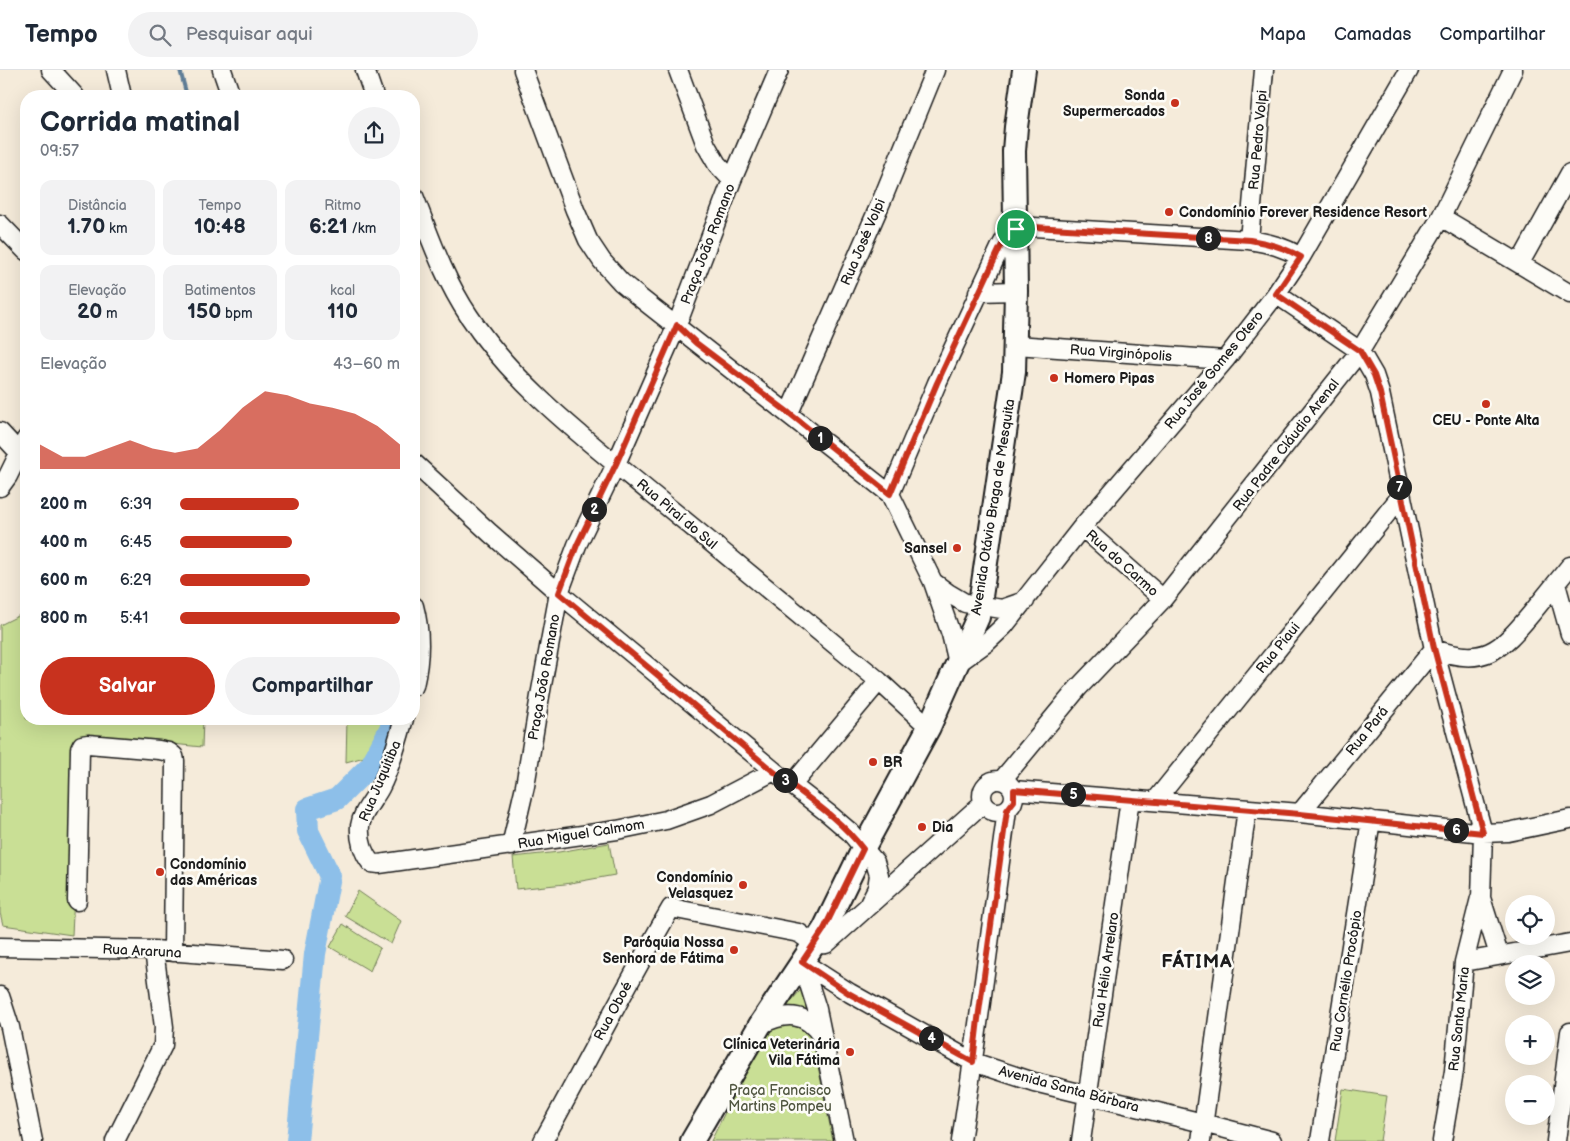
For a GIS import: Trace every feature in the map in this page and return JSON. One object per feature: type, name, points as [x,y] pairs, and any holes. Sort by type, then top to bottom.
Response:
[{"type":"main road","name":"Avenida Otávio Braga de Mesquita","points":[[692,1141],[760,1024],[824,929],[863,849],[929,727],[978,618],[1014,372],[1016,345],[1016,229],[1014,151],[1024,70]]},
{"type":"street","points":[[51,70],[69,90]]},
{"type":"street","points":[[116,70],[121,90]]},
{"type":"street","points":[[222,70],[229,90]]},
{"type":"street","points":[[365,70],[372,90]]},
{"type":"street","points":[[523,70],[575,210],[588,240],[602,261],[621,282],[677,325],[696,343],[789,413],[890,494],[933,582],[951,634],[958,663]]},
{"type":"street","points":[[678,70],[706,145],[717,164],[732,180]]},
{"type":"street","name":"Praça João Romano","points":[[511,846],[525,786],[559,593],[577,545],[616,464],[677,325],[732,180],[778,70]]},
{"type":"street","name":"Rua José Volpi","points":[[789,413],[882,200],[935,70]]},
{"type":"street","name":"Rua Pedro Volpi","points":[[1250,240],[1264,70]]},
{"type":"street","name":"Rua José Gomes Otero","points":[[958,663],[986,643],[1004,626],[1082,527],[1226,360],[1276,294],[1301,257],[1409,70]]},
{"type":"street","name":"Rua Padre Cláudio Arenal","points":[[1008,785],[1078,688],[1163,599],[1360,351],[1441,217],[1514,70]]},
{"type":"street","points":[[1520,263],[1568,181]]},
{"type":"street","name":"Rua Piraí do Sul","points":[[420,212],[438,258],[468,316],[490,346],[516,375],[566,422],[879,681],[929,727]]},
{"type":"street","points":[[1441,217],[1570,294]]},
{"type":"street","points":[[0,224],[20,245]]},
{"type":"street","points":[[890,494],[978,292],[1006,237],[1016,229],[1034,227],[1250,240],[1285,248],[1301,257]]},
{"type":"street","points":[[978,292],[1016,291]]},
{"type":"street","points":[[1276,294],[1360,351],[1374,375],[1380,393],[1434,648],[1483,833],[1480,898],[1499,954]]},
{"type":"street","name":"Rua Virginópolis","points":[[1016,345],[1226,360]]},
{"type":"street","points":[[0,432],[20,448]]},
{"type":"street","points":[[0,487],[20,457]]},
{"type":"street","points":[[420,469],[559,593],[850,832],[875,862],[879,875],[877,888],[869,904]]},
{"type":"street","name":"Rua Piaui","points":[[1156,800],[1401,496]]},
{"type":"street","name":"Rua do Carmo","points":[[1082,527],[1163,599]]},
{"type":"street","points":[[1434,648],[1449,654],[1462,656],[1486,653],[1499,648],[1513,636],[1570,566]]},
{"type":"street","points":[[933,582],[965,603],[1002,609],[1025,601]]},
{"type":"street","points":[[1556,584],[1570,634]]},
{"type":"street","name":"Rua Pará","points":[[1300,814],[1434,648]]},
{"type":"street","points":[[792,784],[879,681]]},
{"type":"street","name":"Rua Juquitiba","points":[[379,864],[371,863],[363,851],[360,826],[364,814],[380,788],[402,725]]},
{"type":"street","points":[[77,901],[80,749],[82,745],[169,752],[174,756],[175,761],[173,952]]},
{"type":"street","name":"Rua Miguel Calmom","points":[[379,864],[617,830],[666,820],[710,804],[774,771]]},
{"type":"street","points":[[1007,810],[997,813],[991,811],[983,804],[982,792],[987,784],[994,781],[1008,785],[1130,799],[1371,820],[1483,833],[1508,832],[1570,819]]},
{"type":"street","points":[[961,1141],[1007,810],[1014,801],[1008,785]]},
{"type":"street","name":"Rua Hélio Arrelaro","points":[[1082,1141],[1130,799]]},
{"type":"street","points":[[815,943],[820,945],[826,944],[983,804]]},
{"type":"street","points":[[1201,1141],[1247,809]]},
{"type":"street","name":"Rua Cornélio Procópio","points":[[1320,1141],[1371,820]]},
{"type":"street","name":"Rua Santa Maria","points":[[1442,1141],[1454,1071],[1464,962],[1480,898]]},
{"type":"street","name":"Rua Oboé","points":[[543,1141],[583,1069],[616,1003],[671,908],[799,934],[815,943]]},
{"type":"street","points":[[1464,962],[1499,954],[1570,943]]},
{"type":"street","name":"Rua Araruna","points":[[0,947],[154,950],[283,960]]},
{"type":"street","points":[[115,1141],[163,1045],[164,1027],[154,950]]},
{"type":"street","points":[[802,962],[817,1009],[844,1141]]},
{"type":"street","name":"Avenida Santa Bárbara","points":[[802,962],[850,994],[973,1062],[1034,1082],[1272,1141]]},
{"type":"street","name":"Avenida Santa Bárbara","points":[[817,1009],[823,994],[828,990],[836,989],[850,994]]},
{"type":"street","points":[[0,996],[10,1027],[33,1141]]},
{"type":"street","points":[[760,1024],[785,1016],[798,1017],[814,1024],[823,1039]]},
{"type":"street","points":[[1556,1141],[1570,1032]]},
{"type":"green space","points":[[20,615],[20,725],[203,725],[202,747],[82,735],[72,935],[3,925],[0,913],[0,625]]},
{"type":"green space","points":[[347,725],[398,725],[394,749],[346,762]]},
{"type":"green space","points":[[609,843],[615,875],[565,884],[516,889],[513,857],[559,852]]},
{"type":"green space","points":[[358,891],[401,921],[391,944],[345,916]]},
{"type":"green space","points":[[343,924],[380,948],[370,971],[330,947]]},
{"type":"green space","points":[[804,986],[816,1021],[790,1011],[787,1006]]},
{"type":"green space","name":"Praça Francisco Martins Pompeu","points":[[796,1025],[812,1036],[833,1141],[711,1141],[767,1026]]},
{"type":"green space","points":[[1343,1089],[1387,1096],[1380,1141],[1335,1141]]},
{"type":"waterway","points":[[180,70],[185,90]]},
{"type":"waterway","points":[[297,1141],[315,954],[330,876],[308,831],[307,809],[337,799],[371,765],[392,725]]},
{"type":"place","name":"Sonda Supermercados","points":[[1175,103]]},
{"type":"place","name":"Condomínio Forever Residence Resort","points":[[1169,212]]},
{"type":"place","name":"Homero Pipas","points":[[1054,378]]},
{"type":"place","name":"CEU - Ponte Alta","points":[[1486,404]]},
{"type":"place","name":"Sansel","points":[[957,548]]},
{"type":"place","name":"BR","points":[[873,762]]},
{"type":"place","name":"Dia","points":[[922,827]]},
{"type":"place","name":"Condomínio das Américas","points":[[160,872]]},
{"type":"place","name":"Condomínio Velasquez","points":[[743,885]]},
{"type":"place","name":"Paróquia Nossa Senhora de Fátima","points":[[734,950]]},
{"type":"place","name":"Clínica Veterinária Vila Fátima","points":[[850,1052]]},
{"type":"district","name":"FÁTIMA","points":[[1197,962]]},
{"type":"route","points":[[1034,227],[1250,240],[1285,248],[1301,257],[1276,294],[1360,351],[1374,375],[1380,393],[1434,648],[1483,833],[1371,820],[1156,800],[1014,790],[1014,801],[1007,810],[973,1062],[850,994],[802,962],[824,929],[863,849],[850,832],[829,814],[774,771],[559,593],[577,545],[616,464],[677,325],[696,343],[789,413],[890,494],[978,292],[1006,237],[1016,229],[1034,227]]}]
